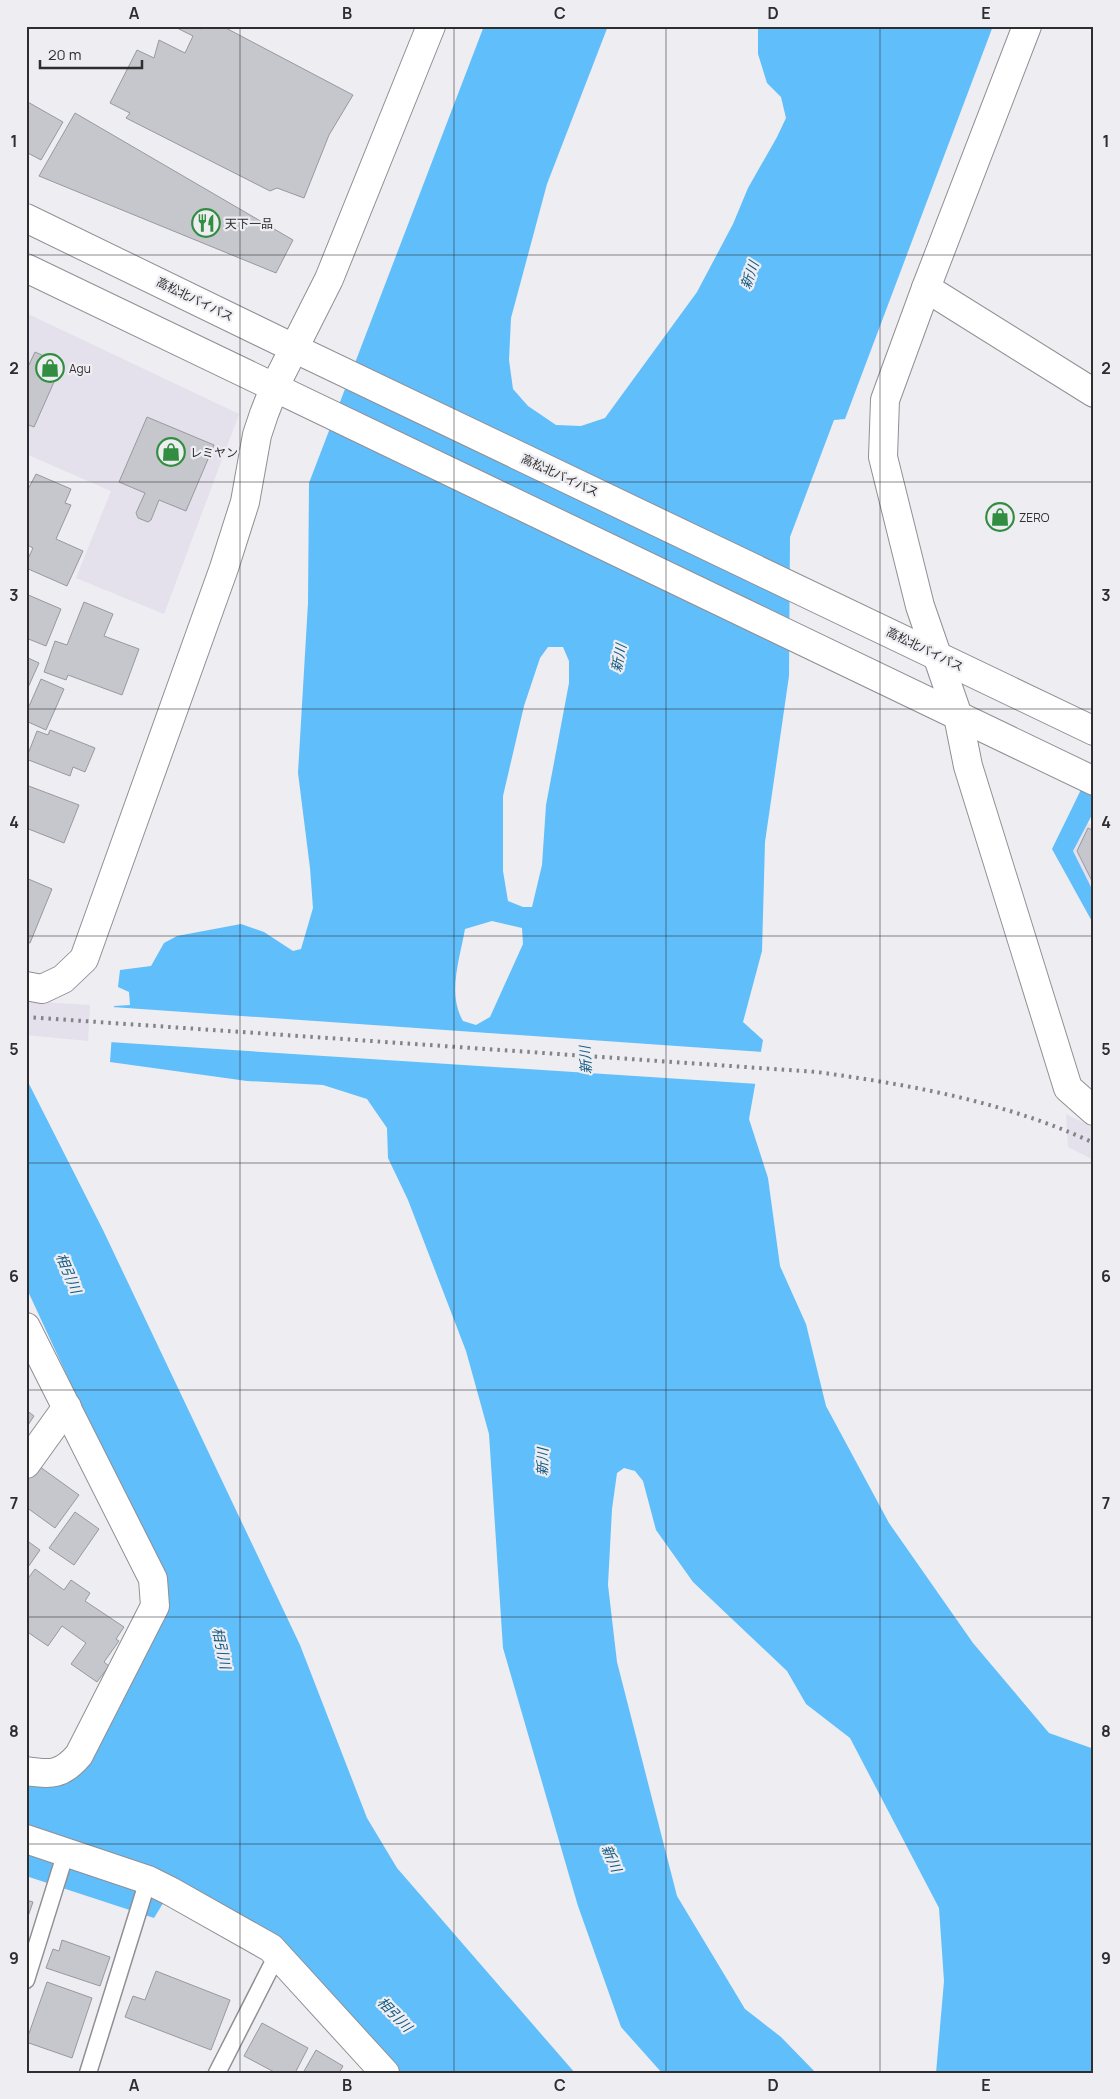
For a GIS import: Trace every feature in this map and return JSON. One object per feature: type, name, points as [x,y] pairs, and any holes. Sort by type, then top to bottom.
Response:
[{"type":"main road","points":[[26,986],[42,990],[62,979],[84,959],[224,568],[245,502],[257,435],[301,351],[432,26]]},
{"type":"main road","points":[[1027,26],[885,400],[883,457],[920,606],[958,716],[968,766],[1068,1088],[1094,1111]]},
{"type":"main road","name":"高松北バイパス","points":[[26,218],[1094,731]]},
{"type":"main road","points":[[26,268],[282,389],[1094,781]]},
{"type":"main road","points":[[926,288],[1094,394]]},
{"type":"main road","points":[[26,1327],[152,1579],[156,1606],[79,1755],[70,1766],[55,1774],[26,1771]]},
{"type":"main road","points":[[26,1464],[67,1407]]},
{"type":"main road","points":[[26,1839],[159,1886],[271,1948],[378,2070]]},
{"type":"lane","points":[[26,1980],[66,1852]]},
{"type":"lane","points":[[88,2073],[138,1912],[159,1886]]},
{"type":"lane","points":[[217,2073],[277,1955]]},
{"type":"shaded area","points":[[26,313],[239,414],[164,614],[76,578],[111,491],[26,454]]},
{"type":"shaded area","points":[[1087,823],[1094,826],[1094,893],[1073,851]]},
{"type":"shaded area","points":[[26,1001],[90,1005],[88,1041],[26,1035]]},
{"type":"shaded area","points":[[1066,1114],[1094,1128],[1094,1160],[1068,1147]]},
{"type":"water","name":"新川","points":[[484,26],[608,26],[547,184],[511,318],[509,360],[513,389],[528,406],[556,425],[581,426],[605,418],[697,292],[733,224],[748,188],[786,118],[781,97],[767,83],[758,54],[758,26],[993,26],[845,419],[834,420],[790,537],[789,676],[765,842],[762,951],[743,1022],[763,1040],[749,1119],[768,1178],[780,1266],[806,1324],[826,1406],[889,1523],[973,1643],[1049,1733],[1094,1749],[1094,2073],[936,2073],[944,1981],[939,1908],[850,1738],[806,1704],[787,1671],[693,1582],[656,1530],[643,1481],[635,1471],[624,1468],[617,1473],[612,1509],[608,1585],[617,1662],[677,1896],[745,2009],[781,2037],[816,2073],[662,2073],[621,2027],[578,1906],[503,1648],[489,1434],[466,1351],[408,1200],[388,1158],[387,1128],[367,1099],[323,1085],[247,1081],[110,1062],[114,1006],[130,1005],[129,992],[118,987],[120,970],[151,966],[164,943],[177,936],[241,924],[264,932],[293,951],[301,949],[313,908],[298,773],[308,603],[309,483]],"holes":[[[548,647],[563,647],[569,661],[569,683],[546,805],[542,865],[532,907],[523,907],[508,901],[503,871],[503,796],[524,706],[540,658]],[[492,921],[522,928],[523,944],[490,1017],[476,1025],[463,1021],[458,1010],[455,988],[456,976],[465,929]]]},
{"type":"water","points":[[1094,763],[1094,811],[1073,851],[1094,893],[1094,925],[1052,849]]},
{"type":"water","name":"相引川","points":[[26,1078],[103,1230],[300,1645],[367,1818],[397,1868],[575,2073],[384,2073],[391,2065],[340,2002],[283,1944],[176,1882],[154,1918],[26,1876],[26,1784],[46,1786],[61,1783],[74,1775],[88,1762],[155,1566],[26,1287]]},
{"type":"pier","points":[[112,1007],[763,1052],[758,1084],[109,1042]]},
{"type":"building","points":[[173,26],[195,26],[201,29],[202,26],[222,26],[353,95],[329,135],[304,198],[277,188],[270,191],[126,118],[130,113],[110,103],[137,50],[154,58],[159,40],[185,53],[193,36]]},
{"type":"building","points":[[26,101],[63,122],[41,160],[26,152]]},
{"type":"building","points":[[75,113],[293,240],[276,273],[39,176]]},
{"type":"building","points":[[35,352],[62,364],[34,427],[26,424],[26,371]]},
{"type":"building","points":[[147,417],[214,445],[186,511],[159,500],[151,520],[148,522],[138,518],[136,513],[145,493],[119,482]]},
{"type":"building","points":[[36,474],[71,489],[65,503],[71,505],[56,539],[83,551],[67,586],[26,568],[26,563],[33,548],[27,545],[26,547],[26,493]]},
{"type":"building","points":[[26,594],[61,609],[46,646],[26,638]]},
{"type":"building","points":[[84,602],[113,614],[104,636],[139,649],[122,695],[68,675],[66,680],[44,672],[55,641],[67,645]]},
{"type":"building","points":[[26,657],[39,663],[26,692]]},
{"type":"building","points":[[41,679],[64,689],[46,730],[26,721],[26,713]]},
{"type":"building","points":[[50,730],[95,748],[85,772],[73,767],[70,776],[26,759],[37,731],[48,735]]},
{"type":"building","points":[[26,785],[79,805],[64,843],[26,828]]},
{"type":"building","points":[[1088,828],[1094,831],[1094,885],[1077,851]]},
{"type":"building","points":[[26,878],[52,889],[30,943],[26,942]]},
{"type":"building","points":[[26,1410],[34,1416],[26,1428]]},
{"type":"building","points":[[36,1464],[79,1495],[55,1528],[26,1507],[26,1478]]},
{"type":"building","points":[[75,1512],[99,1529],[74,1565],[49,1548]]},
{"type":"building","points":[[26,1540],[40,1550],[26,1570]]},
{"type":"building","points":[[35,1569],[64,1590],[71,1580],[90,1593],[85,1601],[124,1627],[116,1639],[119,1641],[104,1662],[109,1666],[97,1682],[71,1664],[86,1643],[62,1626],[48,1646],[26,1631],[26,1581]]},
{"type":"building","points":[[26,1900],[33,1902],[26,1922]]},
{"type":"building","points":[[62,1940],[110,1957],[100,1986],[46,1968],[53,1949],[59,1951]]},
{"type":"building","points":[[156,1971],[230,2000],[211,2050],[125,2017],[133,1996],[145,2000]]},
{"type":"building","points":[[47,1982],[92,1998],[72,2058],[26,2042]]},
{"type":"building","points":[[262,2023],[308,2048],[295,2073],[276,2073],[244,2056]]},
{"type":"building","points":[[316,2050],[343,2066],[339,2073],[303,2073]]},
{"type":"railway","points":[[26,1017],[817,1072],[923,1089],[958,1097],[1027,1116],[1094,1143]]},
{"type":"place","name":"天下一品","points":[[206,223]]},
{"type":"place","name":"Agu","points":[[50,368]]},
{"type":"place","name":"レミヤン","points":[[171,452]]},
{"type":"place","name":"ZERO","points":[[1000,517]]}]
